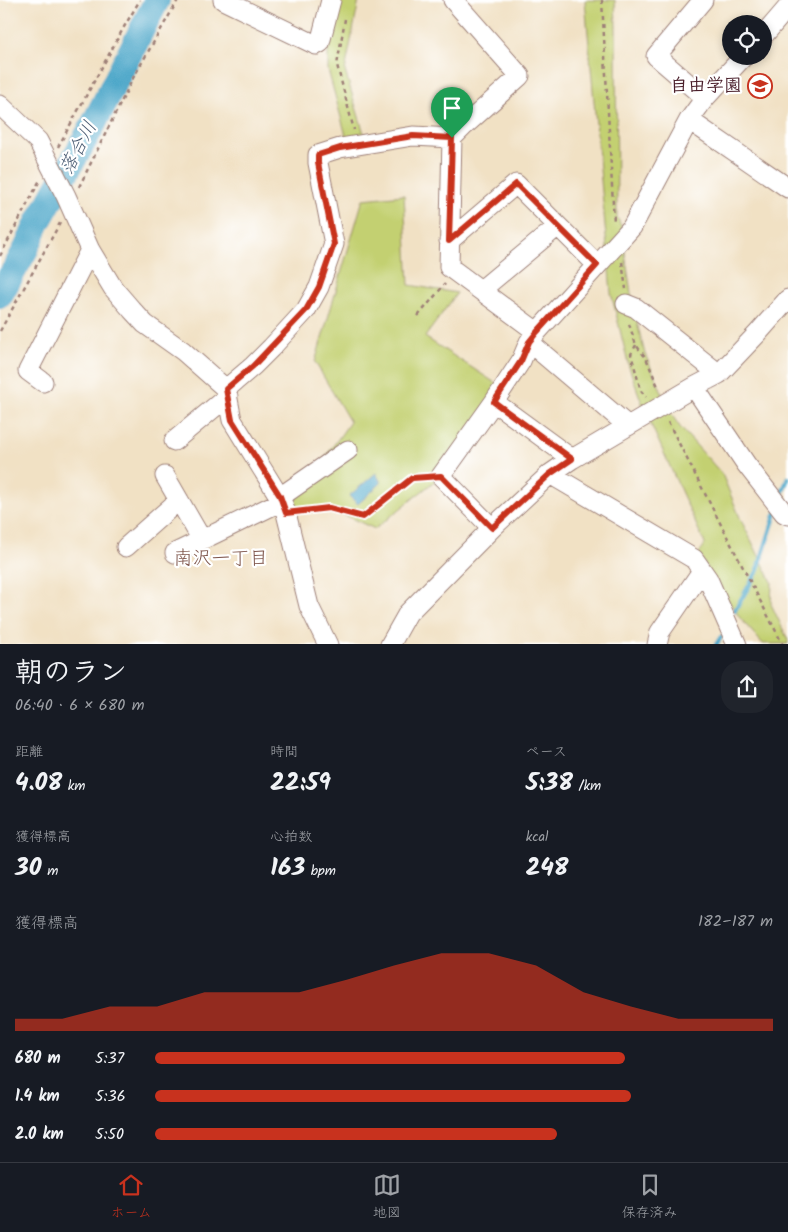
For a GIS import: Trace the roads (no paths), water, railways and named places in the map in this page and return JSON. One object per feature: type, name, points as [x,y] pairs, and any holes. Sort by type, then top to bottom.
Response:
[{"type":"street","points":[[232,2],[316,45],[320,43],[331,0]]},
{"type":"street","points":[[453,0],[520,76],[452,138],[449,267],[482,290],[628,426]]},
{"type":"street","points":[[703,0],[656,56],[705,98]]},
{"type":"street","points":[[772,26],[788,7]]},
{"type":"street","points":[[492,528],[441,476],[494,402],[521,361],[533,337],[632,227],[689,120],[705,98],[736,65]]},
{"type":"street","points":[[0,105],[38,141],[90,250],[113,288],[145,324],[183,351],[227,392],[232,420],[282,503],[309,606],[328,644]]},
{"type":"street","points":[[689,120],[788,188]]},
{"type":"street","points":[[174,441],[277,342],[306,310],[319,287],[334,244],[318,155],[340,148],[413,136],[452,138]]},
{"type":"street","points":[[449,241],[516,184],[597,265]]},
{"type":"street","points":[[482,290],[558,226]]},
{"type":"street","points":[[43,382],[28,371],[90,250]]},
{"type":"street","points":[[390,644],[408,613],[492,528],[550,474],[572,459],[719,374],[788,299]]},
{"type":"street","points":[[626,304],[636,308],[719,374]]},
{"type":"street","points":[[694,387],[746,464],[786,514]]},
{"type":"street","points":[[494,402],[572,459]]},
{"type":"street","points":[[175,553],[282,503],[348,450]]},
{"type":"street","points":[[550,474],[694,559],[708,579],[737,644]]},
{"type":"street","points":[[165,476],[202,540]]},
{"type":"street","points":[[126,547],[178,500]]},
{"type":"street","points":[[657,644],[660,632],[702,571]]},
{"type":"water","points":[[376,473],[381,483],[358,504],[349,496]]},
{"type":"waterway","name":"落合川","points":[[0,295],[26,249],[38,222],[92,127],[157,0]]},
{"type":"waterway","points":[[780,498],[788,478]]},
{"type":"waterway","points":[[735,610],[757,572],[776,513]]},
{"type":"waterway","points":[[717,644],[721,637]]},
{"type":"place","name":"自由学園","points":[[760,86]]},
{"type":"district","name":"南沢一丁目","points":[[221,559]]}]
